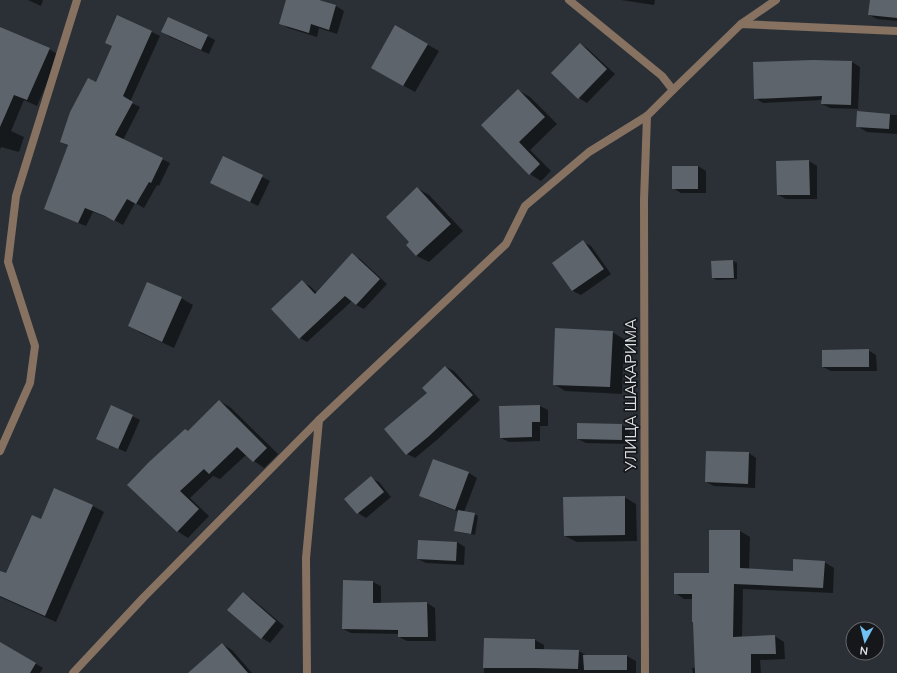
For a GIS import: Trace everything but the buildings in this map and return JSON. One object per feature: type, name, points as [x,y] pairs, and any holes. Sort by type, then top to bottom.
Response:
[{"type":"street","points":[[0,451],[30,383],[35,346],[8,262],[16,196],[77,0]]},
{"type":"street","points":[[569,0],[662,76],[673,90]]},
{"type":"street","points":[[74,673],[144,597],[320,420],[506,244],[525,206],[589,152],[647,116],[741,24],[776,0]]},
{"type":"street","points":[[741,24],[897,31]]},
{"type":"street","name":"УЛИЦА ШАКАРИМА","points":[[645,673],[644,200],[647,116]]},
{"type":"street","points":[[307,673],[306,558],[320,420]]}]
